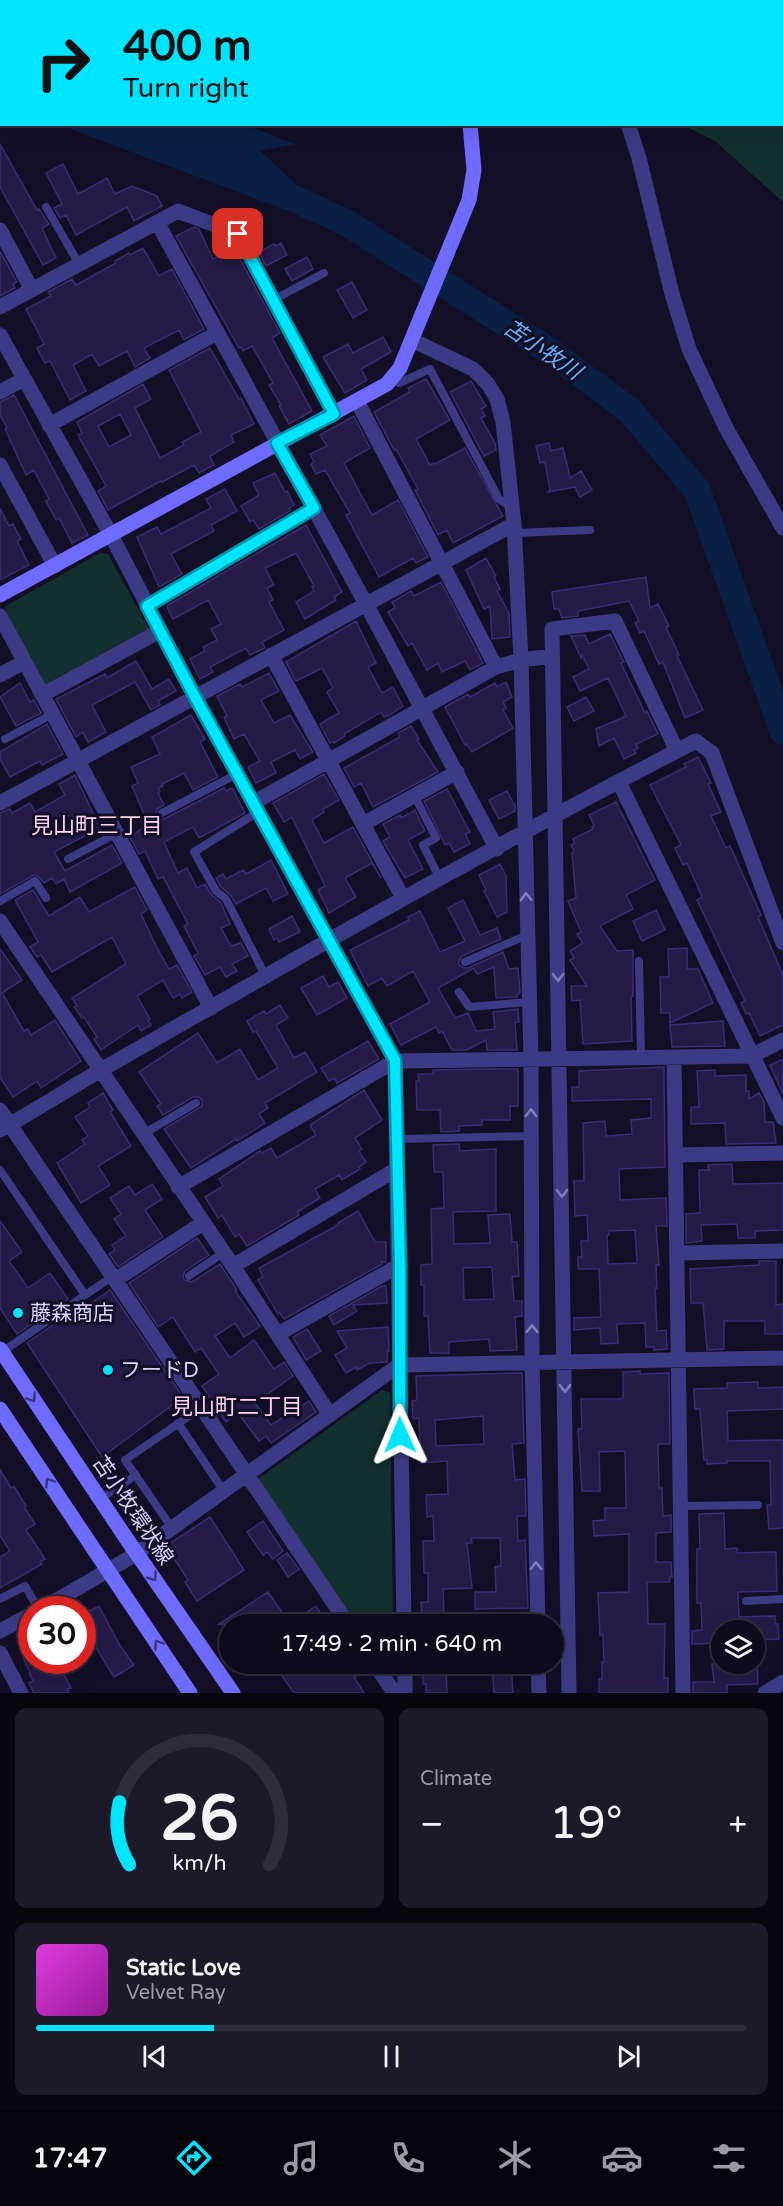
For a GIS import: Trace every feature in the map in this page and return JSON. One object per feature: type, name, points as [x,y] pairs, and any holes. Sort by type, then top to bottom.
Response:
[{"type":"main road","points":[[0,595],[387,384],[400,368],[469,200],[474,170],[470,126]]},
{"type":"main road","name":"苫小牧環状線","points":[[1,1351],[136,1554],[233,1693]]},
{"type":"main road","points":[[0,1409],[190,1693]]},
{"type":"street","points":[[629,126],[688,349],[726,428],[783,528]]},
{"type":"street","points":[[0,307],[178,211],[238,234],[334,414]]},
{"type":"street","points":[[157,222],[423,708],[497,849]]},
{"type":"street","points":[[0,230],[32,290]]},
{"type":"street","points":[[49,425],[217,333]]},
{"type":"street","points":[[0,335],[111,535],[195,697],[395,1060],[404,1614]]},
{"type":"street","points":[[412,340],[473,369],[488,384],[497,399],[503,422],[515,528],[522,660],[531,1059],[532,1362],[538,1614]]},
{"type":"street","points":[[0,392],[24,379]]},
{"type":"street","points":[[357,401],[496,667]]},
{"type":"street","points":[[0,465],[55,566]]},
{"type":"street","points":[[147,606],[314,508]]},
{"type":"street","points":[[0,803],[442,562],[515,528]]},
{"type":"street","points":[[0,616],[211,1008]]},
{"type":"street","points":[[569,1693],[552,629],[615,621],[677,751]]},
{"type":"street","points":[[42,695],[160,631]]},
{"type":"street","points":[[272,655],[404,898]]},
{"type":"street","points":[[255,807],[328,759],[496,667],[522,660],[552,656]]},
{"type":"street","points":[[0,675],[24,662]]},
{"type":"street","points":[[5,1127],[404,898],[497,849],[556,814],[696,741],[712,753],[783,943]]},
{"type":"street","points":[[363,824],[456,772]]},
{"type":"street","points":[[619,782],[783,1118]]},
{"type":"street","points":[[0,921],[330,1414]]},
{"type":"street","points":[[178,1187],[395,1060],[751,1056],[783,1040]]},
{"type":"street","points":[[674,1057],[679,1253],[683,1693]]},
{"type":"street","points":[[0,1110],[5,1127],[114,1278],[341,1614]]},
{"type":"street","points":[[676,1155],[783,1153]]},
{"type":"street","points":[[232,1266],[397,1169]]},
{"type":"street","points":[[114,1278],[203,1223]]},
{"type":"street","points":[[679,1253],[783,1251]]},
{"type":"street","points":[[278,1334],[400,1265]]},
{"type":"street","points":[[65,1596],[136,1554],[399,1365],[565,1360],[783,1358]]},
{"type":"street","points":[[0,1631],[18,1621]]},
{"type":"street","points":[[0,1653],[21,1693]]},
{"type":"street","points":[[382,1674],[393,1690],[405,1692],[405,1674]]},
{"type":"street","points":[[538,1674],[539,1693]]},
{"type":"street","points":[[765,1693],[783,1682]]},
{"type":"lane","points":[[46,207],[79,264]]},
{"type":"lane","points":[[273,300],[324,273]]},
{"type":"lane","points":[[392,378],[399,383],[430,369],[499,499],[513,508]]},
{"type":"lane","points":[[515,528],[590,530]]},
{"type":"lane","points":[[5,739],[52,714]]},
{"type":"lane","points":[[162,813],[237,774]]},
{"type":"lane","points":[[414,795],[436,838],[423,845],[440,879]]},
{"type":"lane","points":[[255,807],[194,852],[216,891],[226,899],[266,977]]},
{"type":"lane","points":[[68,859],[117,833]]},
{"type":"lane","points":[[0,901],[35,881],[46,898]]},
{"type":"lane","points":[[465,962],[527,936]]},
{"type":"lane","points":[[639,961],[641,1057]]},
{"type":"lane","points":[[459,992],[470,1007],[529,1002]]},
{"type":"lane","points":[[142,1134],[196,1103]]},
{"type":"lane","points":[[397,1139],[531,1136]]},
{"type":"lane","points":[[0,1170],[85,1295]]},
{"type":"lane","points":[[189,1276],[223,1253]]},
{"type":"lane","points":[[1,1351],[114,1278]]},
{"type":"lane","points":[[172,1528],[125,1460],[201,1408]]},
{"type":"lane","points":[[178,1424],[223,1490]]},
{"type":"lane","points":[[100,1499],[136,1475]]},
{"type":"lane","points":[[681,1506],[758,1504]]},
{"type":"lane","points":[[0,1599],[25,1586],[31,1596]]},
{"type":"lane","points":[[746,1601],[783,1599]]},
{"type":"green space","points":[[685,126],[783,126],[783,202],[715,141]]},
{"type":"green space","points":[[100,553],[108,554],[150,631],[45,688],[4,607]]},
{"type":"green space","points":[[382,1390],[390,1393],[393,1614],[349,1614],[258,1479]]},
{"type":"water","points":[[63,126],[249,126],[295,144],[260,151],[292,180],[300,200],[328,226]]},
{"type":"building","points":[[0,144],[37,210],[39,209],[49,224],[42,228],[56,258],[43,265],[0,187]]},
{"type":"building","points":[[63,164],[78,194],[107,178],[115,194],[132,186],[157,196],[162,206],[134,221],[127,207],[76,235],[66,215],[60,218],[54,208],[62,204],[46,173]]},
{"type":"building","points":[[194,227],[199,229],[213,259],[234,248],[280,333],[272,338],[312,411],[289,424],[269,385],[273,383],[252,346],[243,351],[241,347],[239,348],[176,236]]},
{"type":"building","points":[[281,243],[287,255],[266,266],[259,252]]},
{"type":"building","points":[[143,248],[159,276],[172,269],[204,329],[184,340],[179,330],[144,348],[150,358],[135,367],[127,351],[99,366],[92,354],[73,365],[86,391],[70,400],[50,361],[45,363],[37,348],[44,344],[26,309],[51,296],[48,292],[72,279],[76,285],[116,263],[115,261],[129,253],[130,255]]},
{"type":"building","points":[[0,251],[17,282],[13,284],[15,288],[0,296]]},
{"type":"building","points":[[307,257],[313,269],[292,281],[285,269]]},
{"type":"building","points":[[352,282],[367,310],[353,318],[337,290]]},
{"type":"building","points":[[383,337],[391,352],[361,369],[367,380],[345,393],[323,357],[348,344],[353,353]]},
{"type":"building","points":[[210,348],[254,424],[231,435],[234,442],[210,456],[214,465],[199,473],[194,465],[108,510],[98,491],[106,486],[78,435],[82,433],[77,422],[143,384],[151,399],[135,408],[160,458],[184,445],[182,442],[201,432],[169,370]],"holes":[[[120,414],[131,435],[109,447],[98,426]]]},
{"type":"building","points":[[426,379],[450,420],[416,439],[430,465],[465,448],[503,516],[453,543],[447,530],[438,535],[415,490],[418,489],[374,412],[410,392],[408,388]]},
{"type":"building","points":[[471,381],[486,406],[481,409],[485,416],[481,418],[495,443],[496,450],[484,456],[450,392]]},
{"type":"building","points":[[14,395],[88,535],[72,543],[59,518],[56,520],[46,501],[49,499],[34,470],[26,475],[5,429],[7,428],[0,415],[0,402]]},
{"type":"building","points":[[354,416],[370,448],[344,463],[372,515],[398,500],[428,557],[416,563],[413,558],[379,577],[346,515],[350,513],[325,470],[316,474],[311,464],[314,462],[310,454],[327,446],[320,435]]},
{"type":"building","points":[[549,443],[551,451],[563,448],[570,478],[581,471],[592,490],[580,497],[575,487],[548,492],[550,490],[545,462],[540,463],[536,446]]},
{"type":"building","points":[[275,473],[294,505],[289,508],[290,511],[259,529],[253,520],[250,522],[241,506],[259,495],[253,483]]},
{"type":"building","points":[[225,489],[237,511],[211,525],[214,531],[171,554],[182,574],[159,587],[137,537],[157,527],[161,534],[211,508],[206,499]]},
{"type":"building","points":[[0,508],[9,526],[13,524],[21,539],[17,541],[29,565],[0,580]]},
{"type":"building","points":[[306,525],[342,592],[334,597],[336,600],[305,619],[296,602],[314,591],[312,587],[314,586],[296,553],[265,568],[274,585],[267,588],[273,600],[269,602],[284,630],[262,642],[265,648],[250,655],[246,648],[210,667],[213,672],[200,679],[190,659],[205,651],[203,647],[217,640],[211,629],[221,624],[208,600],[173,619],[168,605]]},
{"type":"building","points":[[486,558],[496,576],[494,577],[500,589],[497,591],[509,613],[510,637],[492,639],[490,606],[484,609],[466,570]]},
{"type":"building","points":[[646,577],[650,608],[658,604],[669,626],[666,627],[679,655],[677,656],[703,710],[685,718],[663,662],[659,664],[644,631],[640,633],[635,623],[639,621],[629,601],[578,611],[578,616],[562,618],[559,609],[554,609],[552,592]]},
{"type":"building","points":[[441,582],[483,663],[470,670],[465,661],[442,672],[438,663],[427,670],[412,643],[408,646],[388,612],[395,608],[392,602],[411,591],[414,596]]},
{"type":"building","points":[[356,621],[376,663],[368,667],[382,693],[393,687],[403,706],[388,716],[384,717],[381,712],[344,734],[345,736],[334,743],[333,741],[330,743],[320,724],[339,713],[327,692],[333,688],[322,668],[296,681],[286,662]]},
{"type":"building","points":[[610,634],[645,713],[647,711],[658,734],[636,744],[638,748],[634,750],[636,753],[624,759],[614,738],[599,746],[596,729],[626,716],[608,678],[580,691],[573,677],[589,669],[571,636],[585,635],[589,644]]},
{"type":"building","points":[[136,661],[152,689],[169,679],[176,691],[158,701],[160,705],[151,710],[135,682],[92,705],[106,732],[88,742],[83,732],[76,737],[56,699],[105,674],[107,678]]},
{"type":"building","points":[[269,673],[279,691],[261,700],[274,723],[290,715],[313,752],[300,759],[295,750],[271,762],[276,773],[256,783],[248,767],[260,761],[244,734],[234,739],[224,717],[227,716],[217,696],[240,684],[242,687]]},
{"type":"building","points":[[506,682],[512,697],[503,702],[506,708],[503,710],[513,728],[472,752],[467,744],[465,745],[445,707],[468,694],[470,697],[495,683],[497,687]]},
{"type":"building","points":[[20,683],[30,702],[34,700],[41,713],[16,726],[0,697]]},
{"type":"building","points":[[586,697],[594,711],[574,721],[567,707]]},
{"type":"building","points":[[191,715],[205,739],[200,742],[218,777],[193,790],[184,773],[162,784],[163,786],[158,788],[160,792],[158,793],[164,805],[157,809],[156,813],[159,819],[164,819],[224,788],[226,791],[232,788],[245,813],[199,838],[193,827],[164,842],[178,873],[187,868],[197,888],[205,884],[211,894],[221,903],[230,924],[221,928],[231,946],[241,943],[248,956],[232,964],[237,971],[226,977],[220,967],[205,975],[194,956],[198,953],[184,926],[188,924],[163,877],[158,879],[145,851],[139,854],[130,837],[144,827],[141,821],[146,819],[132,786],[138,783],[131,767],[160,754],[152,737]]},
{"type":"building","points":[[47,724],[63,754],[42,765],[40,761],[10,777],[0,759],[0,752]]},
{"type":"building","points":[[411,726],[419,739],[417,740],[438,772],[373,807],[361,783],[354,787],[344,768],[400,737],[398,733]]},
{"type":"building","points":[[698,757],[711,783],[708,784],[721,812],[711,816],[726,848],[730,846],[761,915],[758,917],[783,975],[783,1025],[760,1036],[749,1013],[746,1014],[741,1003],[745,1001],[697,900],[702,897],[687,863],[683,865],[675,848],[681,845],[650,785],[686,767],[684,764]]},
{"type":"building","points":[[324,774],[339,800],[323,809],[324,812],[312,820],[324,843],[353,827],[381,878],[372,863],[345,878],[356,897],[329,913],[318,890],[325,886],[292,817],[284,822],[273,803]]},
{"type":"building","points":[[75,775],[100,828],[54,852],[65,871],[112,845],[122,863],[70,892],[64,879],[56,884],[52,878],[44,883],[34,875],[0,894],[0,813],[10,809],[12,813],[30,803],[35,812],[65,795],[59,784]]},
{"type":"building","points":[[447,789],[470,832],[465,834],[470,844],[454,852],[449,843],[445,845],[424,801]]},
{"type":"building","points":[[507,791],[515,806],[515,811],[499,819],[489,800]]},
{"type":"building","points":[[616,802],[655,880],[626,895],[633,909],[600,926],[617,951],[633,950],[632,1041],[583,1044],[580,1000],[572,1001],[571,986],[587,986],[570,960],[574,958],[570,951],[583,943],[577,934],[581,932],[568,901],[576,898],[572,853],[574,851],[571,845],[575,843],[573,839],[593,829],[594,825],[589,815]]},
{"type":"building","points":[[415,810],[425,831],[408,840],[423,869],[405,878],[383,841],[390,837],[383,824]]},
{"type":"building","points":[[271,860],[288,894],[273,901],[266,888],[236,904],[216,878],[223,874],[226,879],[243,870],[246,874]]},
{"type":"building","points":[[500,864],[506,876],[507,912],[497,917],[479,875]]},
{"type":"building","points":[[135,887],[147,910],[141,914],[156,946],[169,969],[177,965],[192,992],[182,998],[180,994],[173,998],[163,980],[137,996],[151,1025],[141,1031],[138,1025],[101,1050],[94,1039],[97,1037],[84,1017],[82,1018],[74,1007],[77,1006],[72,998],[126,964],[112,937],[52,972],[41,955],[37,957],[30,947],[38,942],[15,900],[33,890],[49,916],[80,897],[89,912]]},
{"type":"building","points":[[463,900],[480,935],[497,928],[501,939],[462,956],[459,965],[468,968],[503,952],[509,969],[518,968],[520,993],[517,997],[496,998],[494,967],[477,974],[474,968],[438,988],[455,1018],[468,1013],[476,1031],[495,1029],[493,1012],[518,1009],[519,1022],[515,1022],[517,1050],[487,1050],[486,1040],[467,1050],[452,1050],[442,1031],[439,1033],[436,1027],[401,1045],[390,1024],[430,1002],[413,971],[387,986],[382,978],[368,986],[350,950],[409,920],[408,917],[420,911],[440,952],[465,941],[448,908]]},
{"type":"building","points":[[656,910],[665,930],[642,941],[633,921]]},
{"type":"building","points":[[292,916],[300,932],[279,942],[277,938],[274,940],[269,929]]},
{"type":"building","points":[[687,948],[687,969],[698,969],[713,1003],[670,1023],[670,1013],[661,1013],[660,977],[669,977],[668,949]]},
{"type":"building","points":[[0,949],[22,980],[2,993],[24,1031],[28,1029],[31,1035],[55,1020],[81,1061],[41,1088],[37,1081],[13,1097],[0,1077]]},
{"type":"building","points":[[323,976],[329,987],[338,982],[347,998],[317,1015],[301,988]]},
{"type":"building","points":[[280,1005],[288,1018],[276,1025],[294,1058],[305,1052],[317,1072],[265,1103],[268,1108],[259,1114],[265,1123],[191,1168],[164,1129],[202,1106],[202,1100],[199,1097],[193,1097],[163,1115],[157,1106],[161,1104],[139,1072],[198,1033],[217,1063],[240,1049],[258,1080],[278,1068],[256,1031],[253,1032],[247,1021],[264,1011],[266,1014]]},
{"type":"building","points":[[723,1021],[725,1046],[672,1047],[670,1025]]},
{"type":"building","points":[[368,1041],[379,1059],[337,1083],[334,1078],[329,1081],[321,1068]]},
{"type":"building","points":[[783,1059],[783,1094],[770,1065]]},
{"type":"building","points":[[664,1067],[665,1167],[619,1169],[620,1200],[666,1198],[667,1226],[656,1226],[659,1265],[656,1265],[657,1288],[655,1288],[657,1331],[666,1330],[667,1349],[654,1350],[654,1347],[646,1347],[645,1323],[617,1324],[618,1343],[601,1344],[600,1328],[574,1330],[574,1318],[601,1317],[599,1269],[578,1269],[578,1257],[582,1257],[581,1241],[588,1241],[587,1215],[575,1216],[574,1181],[584,1181],[583,1123],[605,1121],[606,1136],[632,1134],[631,1120],[651,1118],[651,1099],[572,1101],[572,1087],[579,1087],[579,1071]],"holes":[[[635,1230],[637,1263],[608,1264],[607,1235],[609,1231]]]},
{"type":"building","points":[[518,1069],[518,1106],[510,1106],[510,1120],[482,1120],[482,1125],[459,1126],[459,1131],[441,1132],[440,1110],[417,1110],[416,1081],[419,1081],[418,1074],[433,1074],[433,1070]]},
{"type":"building","points":[[715,1070],[715,1076],[746,1075],[746,1091],[749,1091],[749,1099],[759,1093],[764,1102],[765,1122],[773,1122],[776,1143],[726,1144],[725,1123],[691,1124],[691,1107],[699,1107],[697,1071]]},
{"type":"building","points":[[364,1090],[382,1120],[355,1138],[366,1162],[359,1167],[360,1169],[342,1180],[339,1175],[315,1189],[320,1198],[297,1212],[299,1215],[247,1246],[239,1234],[235,1237],[222,1215],[218,1218],[205,1197],[223,1186],[219,1179],[260,1151],[262,1153],[271,1148],[277,1158],[316,1135],[310,1125]]},
{"type":"building","points":[[103,1093],[113,1110],[110,1112],[131,1146],[98,1166],[110,1185],[81,1203],[57,1163],[85,1144],[82,1140],[88,1136],[75,1117],[90,1107],[88,1103]]},
{"type":"building","points":[[459,1144],[460,1151],[496,1149],[496,1211],[453,1212],[454,1244],[490,1243],[488,1215],[510,1214],[512,1242],[517,1242],[519,1276],[512,1277],[514,1301],[522,1301],[522,1316],[515,1317],[517,1350],[490,1351],[489,1339],[449,1342],[449,1353],[430,1353],[428,1316],[424,1316],[424,1285],[421,1285],[421,1265],[432,1264],[431,1209],[444,1208],[443,1172],[434,1172],[433,1145]],"holes":[[[492,1267],[494,1299],[464,1300],[463,1268]]]},
{"type":"building","points":[[732,1164],[733,1184],[783,1183],[783,1230],[755,1231],[755,1238],[738,1238],[737,1224],[701,1225],[702,1241],[686,1243],[686,1214],[700,1213],[699,1170],[709,1170],[708,1165]]},
{"type":"building","points":[[152,1184],[162,1199],[145,1210],[163,1237],[118,1267],[109,1254],[115,1250],[112,1245],[126,1236],[114,1219],[121,1214],[110,1198],[129,1186],[135,1195]]},
{"type":"building","points":[[358,1211],[375,1242],[386,1242],[386,1262],[382,1262],[284,1319],[279,1312],[278,1314],[258,1280],[263,1277],[259,1268],[338,1225]]},
{"type":"building","points":[[0,1221],[22,1252],[9,1261],[28,1288],[50,1273],[68,1299],[17,1334],[0,1308]]},
{"type":"building","points":[[197,1238],[209,1255],[185,1271],[184,1280],[192,1282],[220,1264],[237,1290],[235,1291],[260,1326],[244,1337],[235,1323],[215,1336],[230,1358],[254,1340],[274,1369],[284,1362],[293,1376],[255,1403],[271,1425],[309,1401],[316,1412],[271,1443],[266,1436],[259,1441],[238,1413],[226,1422],[202,1386],[219,1374],[201,1348],[195,1352],[173,1317],[158,1327],[129,1283]]},
{"type":"building","points":[[759,1261],[776,1261],[776,1305],[783,1304],[783,1334],[765,1334],[765,1321],[724,1321],[724,1349],[707,1350],[703,1303],[691,1303],[690,1269],[759,1265]]},
{"type":"building","points":[[382,1286],[386,1286],[387,1303],[353,1305],[357,1311],[334,1325],[329,1316]]},
{"type":"building","name":"フードD","points":[[110,1290],[183,1397],[102,1457],[27,1343],[75,1310],[77,1313]]},
{"type":"building","points":[[388,1327],[387,1362],[370,1363],[346,1373],[335,1355],[347,1348],[337,1331]]},
{"type":"building","points":[[307,1329],[321,1351],[306,1360],[293,1337]]},
{"type":"building","points":[[640,1371],[640,1374],[669,1373],[670,1444],[658,1444],[659,1488],[662,1488],[663,1516],[671,1515],[671,1532],[656,1533],[656,1562],[671,1562],[672,1577],[670,1577],[670,1582],[647,1582],[648,1624],[665,1624],[664,1678],[668,1678],[668,1693],[599,1693],[599,1679],[602,1679],[602,1662],[604,1662],[598,1593],[629,1592],[629,1534],[594,1536],[593,1521],[605,1520],[605,1508],[626,1508],[625,1451],[599,1452],[600,1491],[582,1491],[578,1429],[582,1429],[581,1399],[623,1399],[623,1372]]},
{"type":"building","points":[[522,1373],[524,1443],[512,1444],[515,1480],[525,1479],[526,1516],[517,1516],[518,1541],[525,1540],[528,1608],[475,1609],[475,1592],[496,1592],[495,1567],[501,1566],[500,1538],[471,1538],[472,1543],[467,1543],[472,1588],[443,1589],[444,1614],[422,1614],[421,1602],[428,1602],[428,1573],[424,1573],[423,1541],[434,1541],[433,1516],[427,1517],[426,1495],[448,1494],[447,1461],[421,1463],[419,1418],[413,1419],[412,1401],[417,1400],[416,1376]],"holes":[[[483,1416],[484,1444],[436,1446],[435,1420]]]},
{"type":"building","points":[[758,1382],[758,1388],[783,1387],[783,1409],[727,1411],[728,1441],[783,1440],[783,1528],[769,1529],[767,1505],[771,1505],[770,1461],[727,1461],[727,1463],[707,1464],[707,1460],[704,1460],[700,1409],[695,1409],[694,1389],[727,1388],[727,1383]]},
{"type":"building","points":[[0,1470],[11,1488],[14,1486],[26,1506],[24,1507],[35,1524],[26,1530],[45,1559],[40,1562],[42,1564],[0,1588],[0,1557],[10,1551],[0,1536]]},
{"type":"building","points":[[724,1513],[725,1549],[737,1548],[737,1553],[776,1552],[777,1591],[738,1592],[739,1617],[775,1616],[779,1639],[765,1640],[765,1620],[711,1620],[711,1643],[692,1644],[692,1631],[702,1630],[701,1603],[697,1603],[699,1514]]},
{"type":"building","points":[[210,1517],[244,1570],[197,1601],[185,1582],[188,1580],[166,1546]]},
{"type":"building","points":[[263,1521],[283,1551],[273,1559],[267,1552],[263,1555],[247,1532]]},
{"type":"building","points":[[287,1553],[299,1569],[288,1577],[277,1560]]},
{"type":"building","points":[[268,1592],[283,1614],[234,1614]]},
{"type":"building","points":[[99,1606],[119,1644],[134,1665],[114,1677],[96,1648],[96,1608]]},
{"type":"building","points":[[316,1606],[321,1614],[304,1614]]},
{"type":"building","points":[[64,1674],[71,1688],[67,1689],[69,1693],[34,1693],[29,1683],[33,1681],[31,1675]]},
{"type":"building","points":[[281,1674],[358,1674],[354,1677],[364,1693],[294,1693]]},
{"type":"building","points":[[422,1674],[446,1674],[447,1693],[426,1693],[426,1684],[423,1684]]},
{"type":"building","points":[[493,1674],[512,1674],[513,1693],[494,1693]]},
{"type":"building","points":[[713,1674],[758,1674],[758,1684],[727,1685],[727,1693],[693,1693],[693,1682],[714,1682]]},
{"type":"waterway","name":"苫小牧川","points":[[269,187],[347,223],[551,352],[630,411],[697,490],[783,731]]},
{"type":"place","name":"藤森商店","points":[[18,1313]]},
{"type":"place","name":"フードD","points":[[108,1370]]},
{"type":"district","name":"見山町三丁目","points":[[97,825]]},
{"type":"district","name":"見山町二丁目","points":[[237,1406]]},
{"type":"route","points":[[238,234],[334,414],[277,443],[314,508],[147,606],[395,1060],[400,1265],[400,1435]]}]
